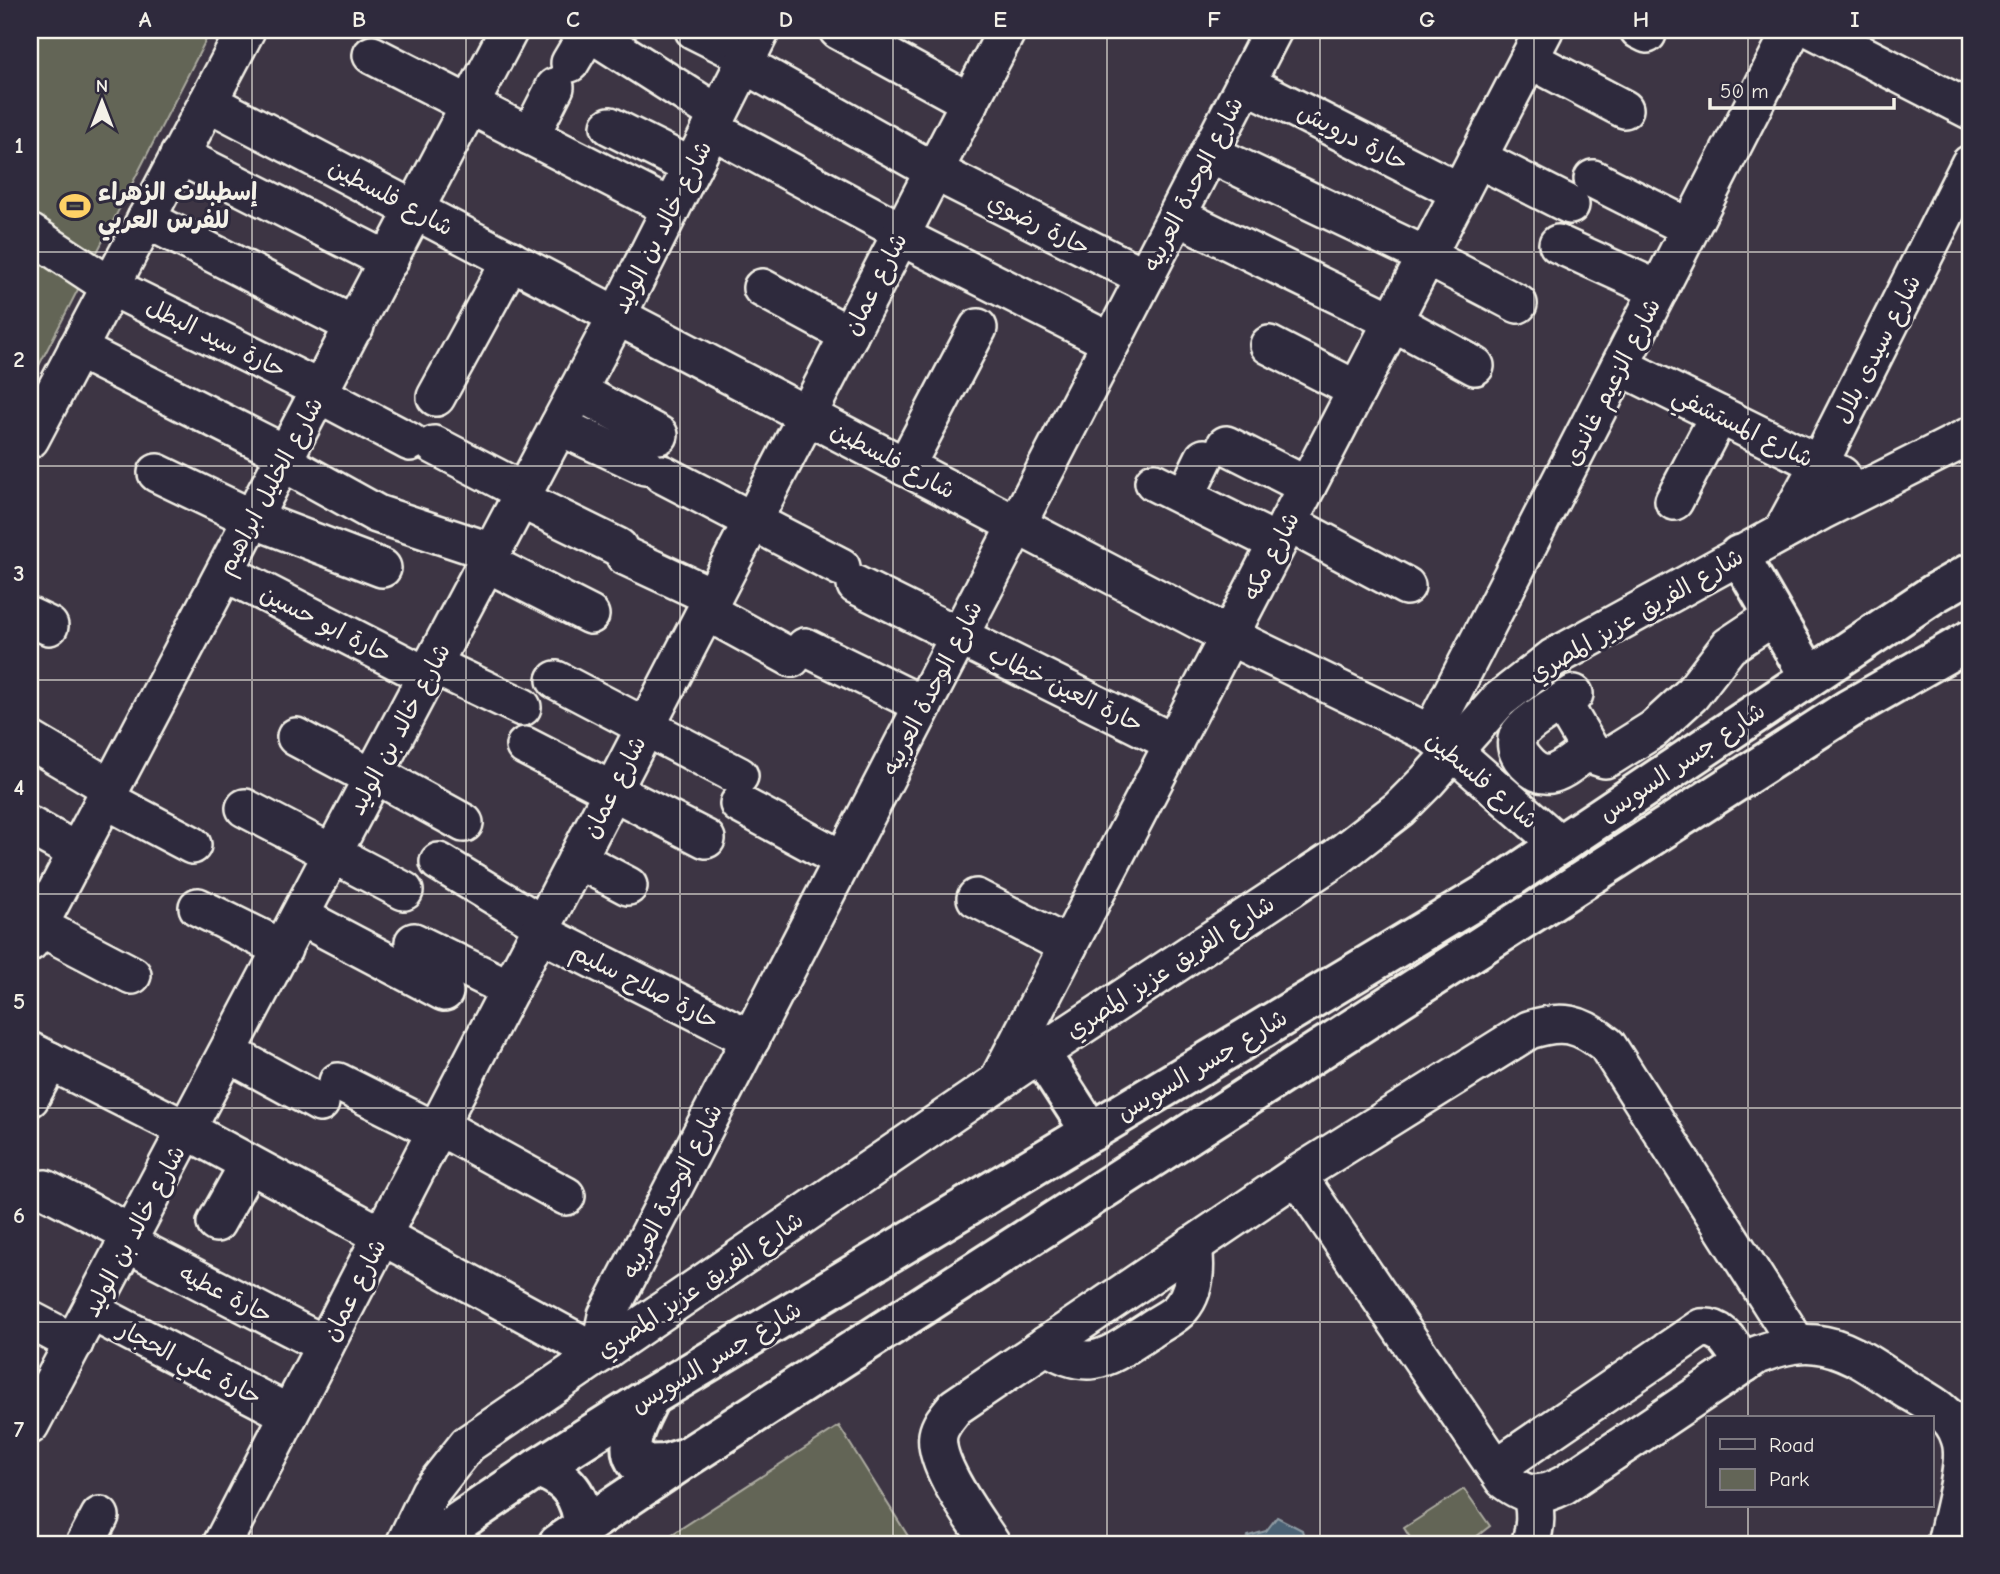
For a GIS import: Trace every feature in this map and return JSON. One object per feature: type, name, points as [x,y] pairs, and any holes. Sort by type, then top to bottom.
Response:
[{"type":"main road","points":[[1739,555],[1809,676]]},
{"type":"main road","name":"شارع جسر السويس","points":[[426,1544],[650,1397],[1486,894],[1809,676],[1970,573]]},
{"type":"main road","name":"شارع جسر السويس","points":[[571,1536],[688,1456],[1849,709],[1970,640]]},
{"type":"main road","points":[[1040,1053],[1091,1132]]},
{"type":"main road","points":[[650,1397],[631,1445],[633,1458],[639,1465],[655,1466],[688,1456]]},
{"type":"main road","points":[[538,1468],[563,1479],[572,1489],[583,1514],[571,1536]]},
{"type":"street","points":[[30,439],[246,30]]},
{"type":"street","name":"شارع الخليل ابراهيم","points":[[34,934],[509,30]]},
{"type":"street","name":"حارة رضوي","points":[[694,30],[751,50],[934,171],[1145,276]]},
{"type":"street","points":[[838,30],[970,102]]},
{"type":"street","name":"شارع الوحدة العربيه","points":[[603,1352],[607,1316],[1273,30]]},
{"type":"street","name":"شارع الزعيم غاندى","points":[[1442,743],[1620,366],[1792,30]]},
{"type":"street","points":[[1814,30],[1970,110]]},
{"type":"street","points":[[530,136],[587,31],[620,51],[715,122],[901,234],[1111,342]]},
{"type":"street","name":"شارع عمان","points":[[222,1544],[970,102],[999,32]]},
{"type":"street","points":[[365,40],[470,105],[671,208]]},
{"type":"street","points":[[1536,44],[1624,109]]},
{"type":"street","name":"شارع مكه","points":[[998,1082],[1536,44]]},
{"type":"street","name":"شارع خالد بن الوليد","points":[[30,1425],[617,316],[751,50]]},
{"type":"street","name":"حارة درويش","points":[[1245,83],[1460,191]]},
{"type":"street","name":"شارع فلسطين","points":[[208,102],[1229,636],[1442,743],[1559,845]]},
{"type":"street","points":[[610,126],[692,167]]},
{"type":"street","points":[[1209,153],[1426,256],[1518,303]]},
{"type":"street","points":[[179,155],[389,261]]},
{"type":"street","points":[[1477,158],[1690,228]]},
{"type":"street","name":"شارع سيدى بلال","points":[[1782,532],[1959,214],[1970,164]]},
{"type":"street","points":[[1177,216],[1392,321],[1475,366]]},
{"type":"street","points":[[146,219],[355,326]]},
{"type":"street","name":"حارة سيد البطل","points":[[30,233],[110,286],[522,495],[798,653],[923,705]]},
{"type":"street","points":[[1558,244],[1659,290]]},
{"type":"street","points":[[436,397],[511,260]]},
{"type":"street","points":[[762,288],[849,335]]},
{"type":"street","points":[[905,467],[978,328]]},
{"type":"street","points":[[1269,345],[1357,390]]},
{"type":"street","points":[[77,349],[285,459],[377,514],[490,557],[590,615]]},
{"type":"street","name":"شارع المستشفي","points":[[1620,366],[1867,487]]},
{"type":"street","points":[[577,391],[655,458]]},
{"type":"street","points":[[1674,501],[1719,415]]},
{"type":"street","points":[[559,426],[655,458]]},
{"type":"street","name":"شارع الفريق عزيز المصري","points":[[405,1544],[430,1492],[468,1444],[1040,1053],[1346,850],[1399,809],[1442,743],[1553,658],[1782,532],[1970,436]]},
{"type":"street","points":[[1307,486],[1215,451],[1170,489],[1406,586]]},
{"type":"street","name":"حارة العين خطاب","points":[[655,458],[752,521],[848,576],[959,636],[1174,743]]},
{"type":"street","points":[[157,473],[253,519],[382,568]]},
{"type":"street","name":"حارة ابو حسين","points":[[225,572],[430,671],[522,707]]},
{"type":"street","points":[[1589,750],[1556,773],[1545,775],[1534,772],[1517,750],[1517,739],[1523,729],[1568,698],[1592,755],[1605,759],[1654,730],[1691,695],[1729,646],[1774,616]]},
{"type":"street","points":[[556,680],[646,725],[843,860]]},
{"type":"street","points":[[296,737],[464,823]]},
{"type":"street","points":[[30,740],[192,845]]},
{"type":"street","points":[[525,746],[706,839]]},
{"type":"street","points":[[245,808],[404,891]]},
{"type":"street","points":[[30,826],[77,852]]},
{"type":"street","points":[[577,859],[628,886]]},
{"type":"street","name":"حارة صلاح سليم","points":[[439,862],[541,929],[751,1039]]},
{"type":"street","points":[[976,898],[1068,946]]},
{"type":"street","points":[[198,907],[283,949]]},
{"type":"street","points":[[300,916],[444,992]]},
{"type":"street","points":[[34,934],[132,975]]},
{"type":"street","points":[[414,942],[510,989]]},
{"type":"street","points":[[991,1544],[942,1464],[938,1449],[938,1433],[955,1407],[1297,1175],[1529,1030],[1549,1023],[1570,1024],[1591,1031],[1607,1045],[1797,1344]]},
{"type":"street","points":[[228,1053],[329,1093],[438,1128],[566,1196]]},
{"type":"street","points":[[30,1098],[40,1056],[187,1130],[382,1237],[603,1352]]},
{"type":"street","points":[[216,1223],[249,1164]]},
{"type":"street","points":[[1297,1175],[1504,1480],[1517,1490],[1532,1495],[1549,1493],[1757,1355],[1797,1344],[1817,1344],[1856,1357],[1943,1412],[1955,1425],[1963,1458],[1946,1544]]},
{"type":"street","name":"حارة عطيه","points":[[45,1189],[325,1345]]},
{"type":"street","name":"حارة علي الحجار","points":[[91,1311],[289,1414]]},
{"type":"street","points":[[30,1320],[74,1343]]},
{"type":"street","points":[[1496,1468],[1701,1328],[1710,1327],[1725,1335],[1744,1364]]},
{"type":"street","points":[[1565,1420],[1595,1463]]},
{"type":"street","points":[[1530,1544],[1535,1529],[1536,1511],[1532,1495]]},
{"type":"green space","name":"إسطبلات الزهراء للفرس العربي","points":[[30,30],[211,30],[30,383]]},
{"type":"green space","points":[[839,1426],[913,1544],[657,1544]]},
{"type":"green space","points":[[1464,1489],[1490,1526],[1467,1544],[1414,1544],[1404,1528]]},
{"type":"water","points":[[1277,1517],[1302,1530],[1306,1544],[1245,1544],[1248,1536],[1266,1531]]},
{"type":"place","name":"إسطبلات الزهراء للفرس العربي","points":[[75,206]]}]
